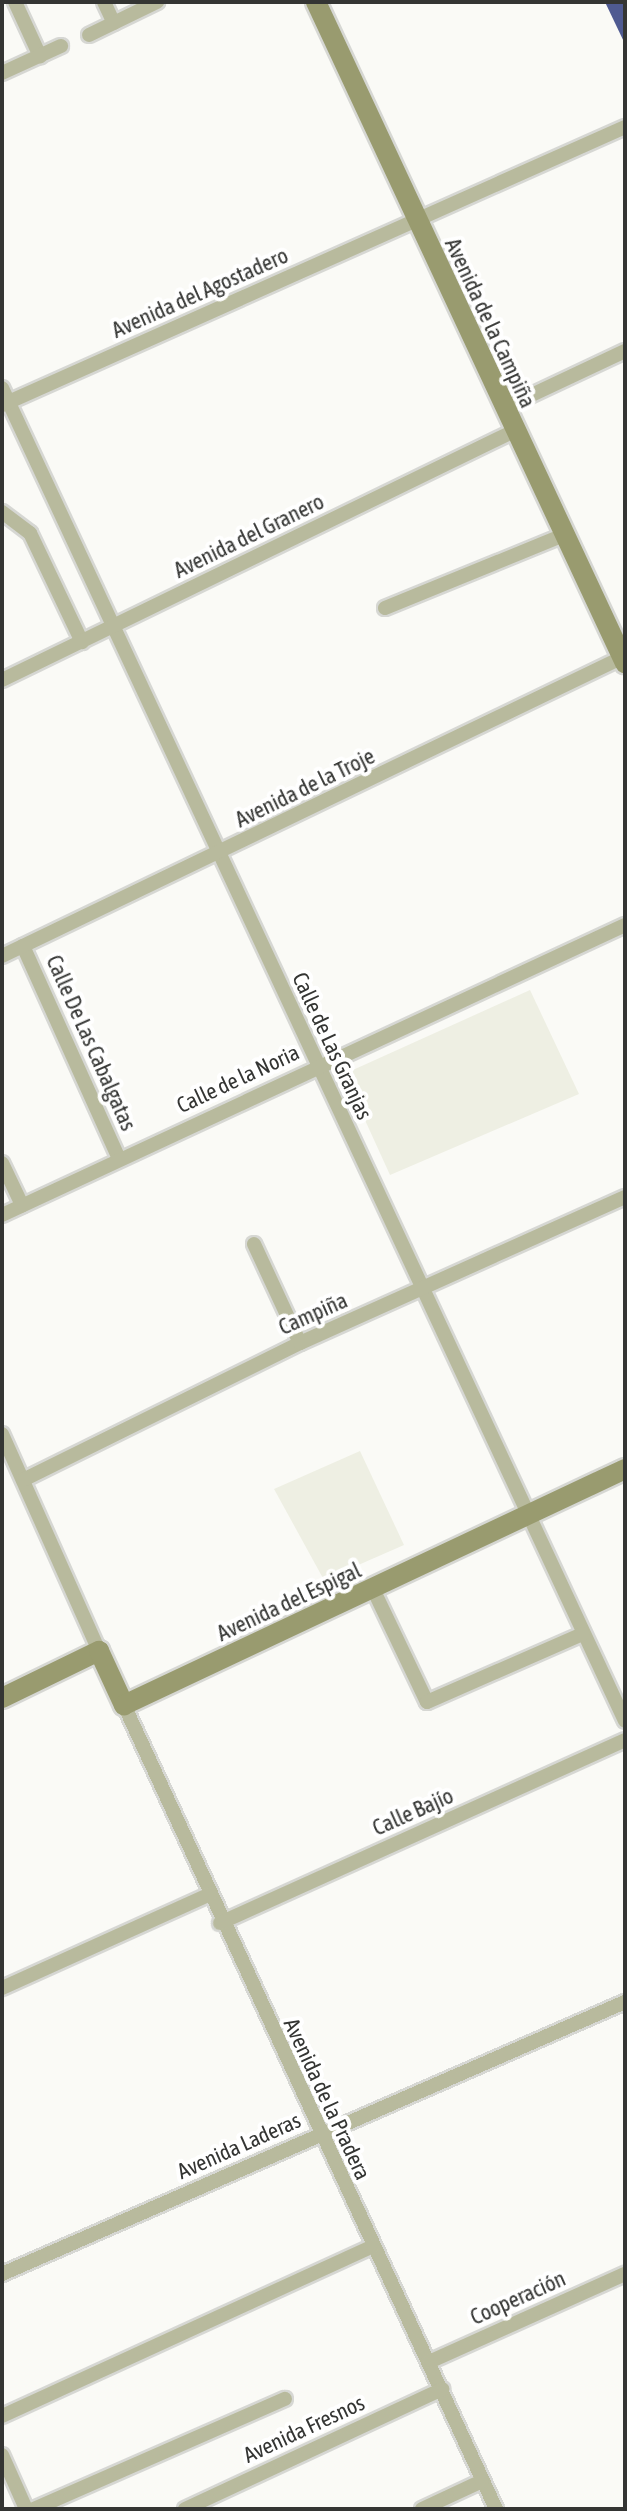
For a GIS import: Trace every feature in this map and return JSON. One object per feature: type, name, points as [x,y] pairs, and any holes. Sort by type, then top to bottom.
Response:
[{"type":"street","points":[[15,2],[40,56]]},
{"type":"street","points":[[104,2],[114,23]]},
{"type":"street","points":[[89,35],[157,2]]},
{"type":"street","name":"Avenida de la Campiña","points":[[319,3],[415,220],[624,659]]},
{"type":"street","points":[[2,73],[61,46]]},
{"type":"street","points":[[415,220],[625,127]]},
{"type":"street","name":"Avenida del Agostadero","points":[[4,399],[415,220]]},
{"type":"street","points":[[504,408],[625,351]]},
{"type":"street","name":"Calle de Las Granjas","points":[[4,399],[527,1516],[583,1634],[620,1698],[625,1721]]},
{"type":"street","name":"Avenida del Granero","points":[[2,680],[514,431]]},
{"type":"street","points":[[2,512],[30,533],[82,642]]},
{"type":"street","points":[[385,608],[564,535]]},
{"type":"street","name":"Avenida de la Troje","points":[[2,956],[624,659]]},
{"type":"street","name":"Calle de la Noria","points":[[2,1215],[625,925]]},
{"type":"street","name":"Calle De Las Cabalgatas","points":[[23,946],[119,1159]]},
{"type":"street","points":[[2,1163],[22,1205]]},
{"type":"street","name":"Campiña","points":[[23,1480],[300,1343],[424,1291],[625,1197]]},
{"type":"street","points":[[254,1244],[300,1343]]},
{"type":"street","points":[[2,1434],[124,1705]]},
{"type":"street","name":"Avenida del Espigal","points":[[124,1705],[625,1469]]},
{"type":"street","points":[[373,1589],[427,1702],[583,1634]]},
{"type":"street","points":[[2,1698],[99,1651]]},
{"type":"street","name":"Avenida de la Pradera","points":[[124,1705],[210,1894],[220,1923],[496,2509]]},
{"type":"street","name":"Calle Bajío","points":[[220,1923],[625,1740]]},
{"type":"street","points":[[2,1988],[210,1894]]},
{"type":"street","name":"Avenida Laderas","points":[[2,2274],[625,2002]]},
{"type":"street","points":[[2,2416],[373,2246]]},
{"type":"street","name":"Cooperación","points":[[429,2362],[625,2274]]},
{"type":"street","name":"Avenida Fresnos","points":[[185,2509],[442,2389]]},
{"type":"street","points":[[34,2509],[285,2399]]},
{"type":"street","points":[[2,2455],[26,2509]]},
{"type":"street","points":[[422,2509],[482,2481]]},
{"type":"shaded area","points":[[530,990],[579,1094],[390,1175],[344,1074]]},
{"type":"shaded area","points":[[360,1451],[404,1545],[324,1580],[274,1489]]},
{"type":"building","points":[[605,2],[625,2],[625,44]]}]
